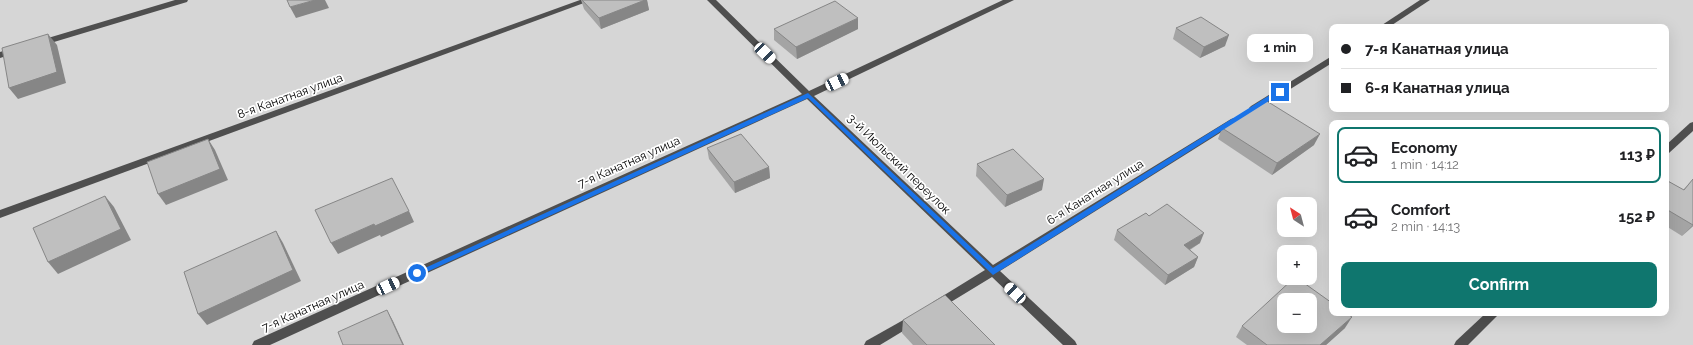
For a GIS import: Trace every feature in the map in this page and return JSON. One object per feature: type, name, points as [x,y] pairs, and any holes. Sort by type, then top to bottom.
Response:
[{"type":"street","points":[[0,55],[184,0]]},
{"type":"street","name":"8-я Канатная улица","points":[[0,214],[588,0]]},
{"type":"street","name":"3-й Июльский переулок","points":[[712,0],[808,95],[1071,345]]},
{"type":"street","name":"7-я Канатная улица","points":[[258,345],[808,95],[1010,0]]},
{"type":"street","points":[[1388,24],[1426,0]]},
{"type":"street","name":"6-я Канатная улица","points":[[870,345],[993,272],[1329,61]]},
{"type":"street","points":[[1669,148],[1693,125]]},
{"type":"street","points":[[1460,345],[1491,316]]},
{"type":"shaded area","points":[[0,0],[1693,0],[1693,345],[0,345]]},
{"type":"building","points":[[287,0],[315,0],[290,7]]},
{"type":"building","points":[[582,0],[645,0],[599,18]]},
{"type":"building","points":[[835,1],[858,18],[796,47],[774,29]]},
{"type":"building","points":[[1201,17],[1229,35],[1204,47],[1176,28]]},
{"type":"building","points":[[48,34],[57,72],[9,88],[2,48]]},
{"type":"building","points":[[1265,100],[1320,134],[1277,163],[1222,128]]},
{"type":"building","points":[[741,134],[769,167],[734,182],[707,148]]},
{"type":"building","points":[[208,139],[220,169],[158,194],[147,162]]},
{"type":"building","points":[[1013,149],[1044,179],[1007,195],[977,164]]},
{"type":"building","points":[[392,178],[409,211],[375,226],[374,224],[331,243],[315,210]]},
{"type":"building","points":[[1693,179],[1693,225],[1669,211],[1669,182],[1684,190]]},
{"type":"building","points":[[105,196],[121,229],[48,262],[33,228]]},
{"type":"building","points":[[1167,204],[1204,233],[1184,245],[1198,257],[1168,275],[1117,230],[1146,213],[1149,216]]},
{"type":"building","points":[[276,231],[293,270],[198,314],[184,272]]},
{"type":"building","points":[[1286,285],[1307,285],[1329,301],[1329,316],[1352,317],[1320,345],[1267,345],[1242,326],[1277,294],[1277,333],[1317,333],[1317,293],[1278,293]]},
{"type":"building","points":[[945,295],[995,345],[927,345],[903,320]]},
{"type":"building","points":[[387,310],[403,345],[343,345],[338,332]]},
{"type":"route","points":[[417,273],[808,95],[993,272],[1280,92]]}]
